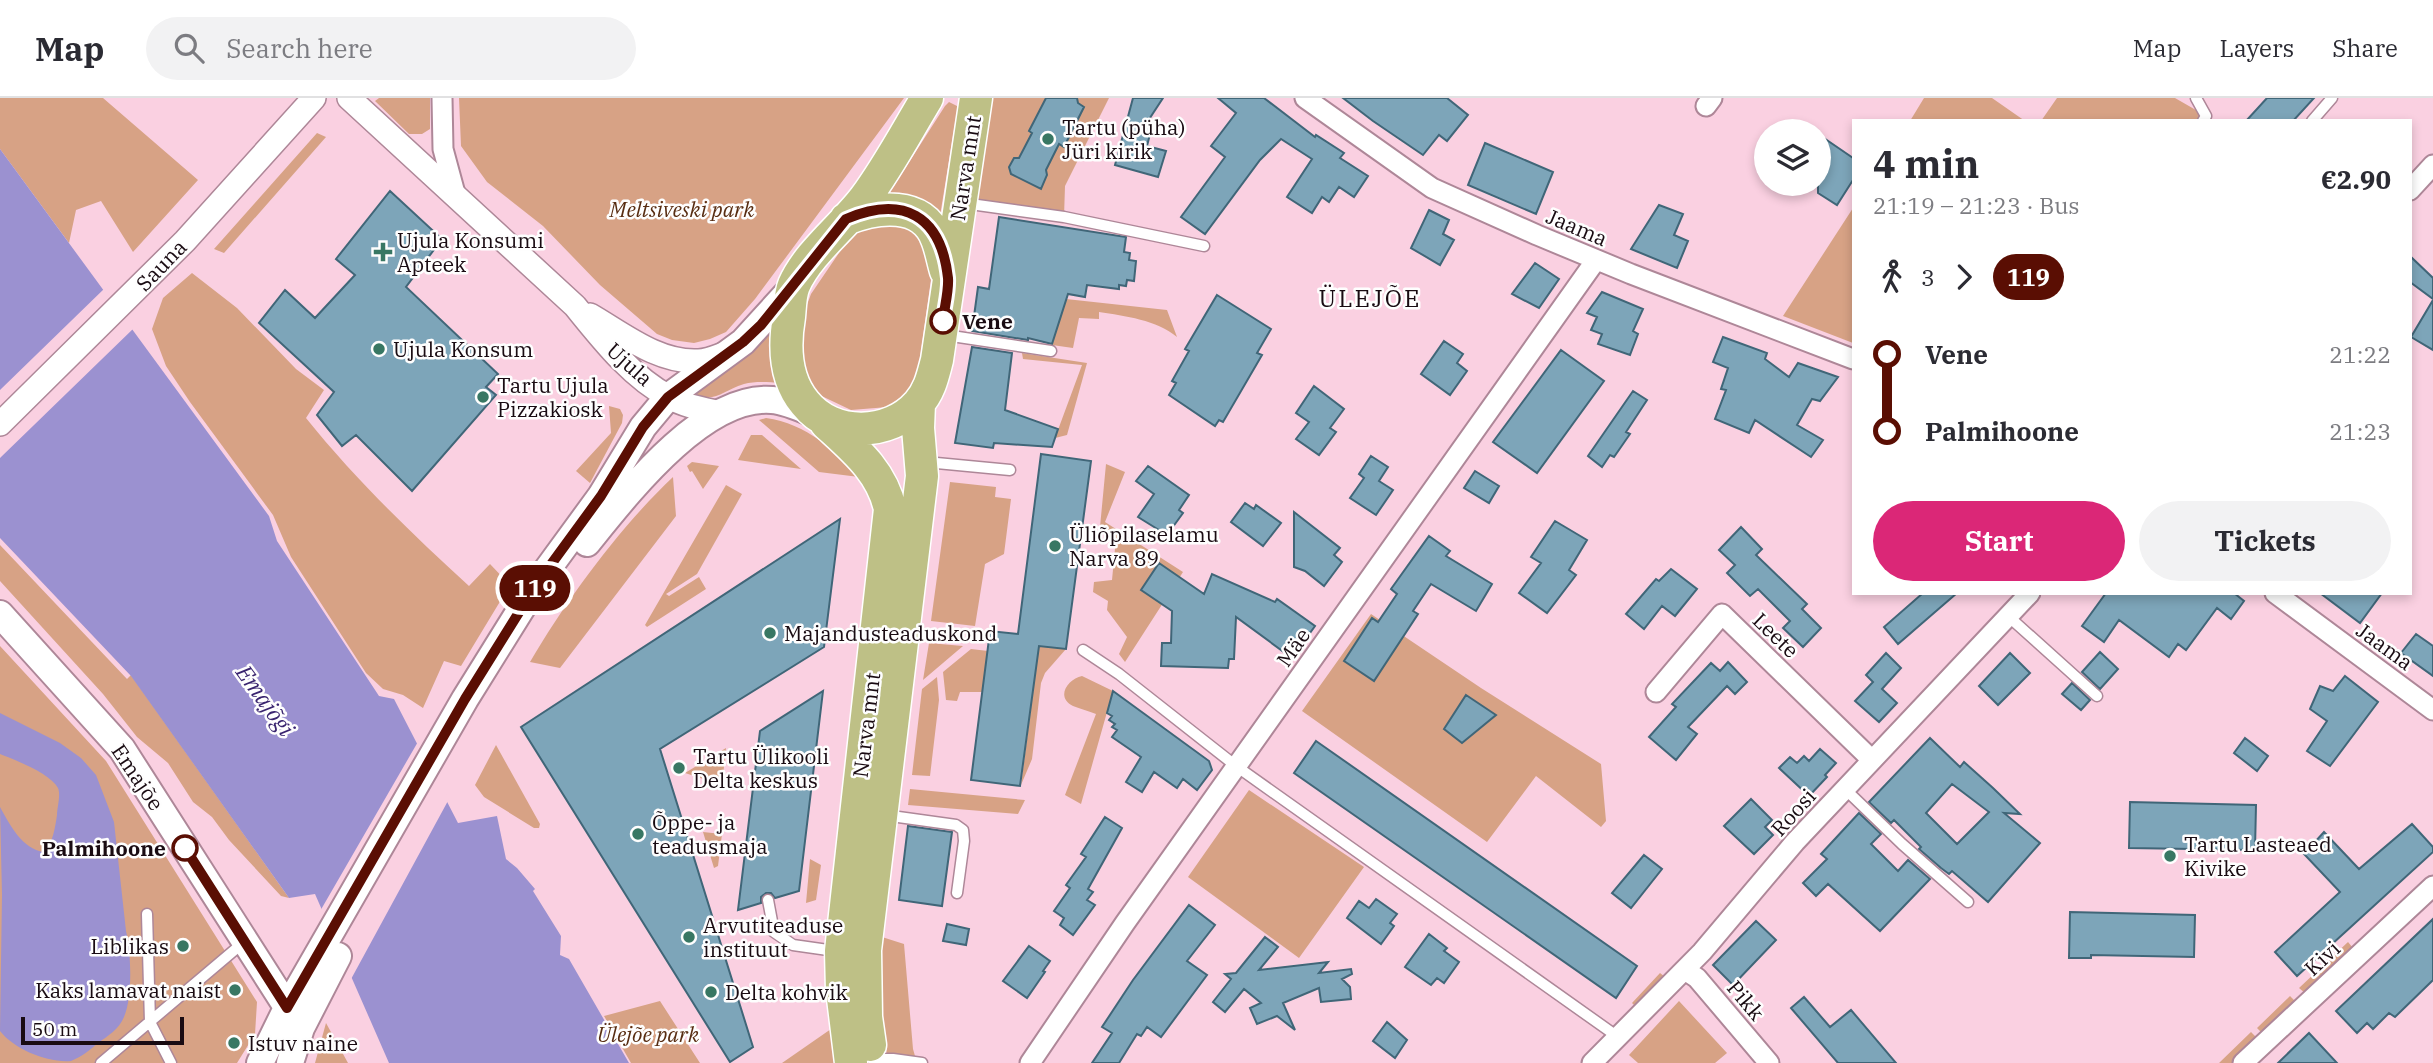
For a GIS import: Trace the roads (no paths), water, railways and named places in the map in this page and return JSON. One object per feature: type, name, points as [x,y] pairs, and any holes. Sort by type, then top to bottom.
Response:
[{"type":"highway","points":[[846,219],[864,212],[892,208],[912,214],[927,224],[937,237],[948,280],[931,383],[919,403],[903,417],[884,426],[862,430],[817,415],[804,403],[789,371],[785,343],[794,286],[811,260],[846,219],[864,199],[927,98]]},
{"type":"highway","name":"Narva mnt","points":[[948,280],[976,98]]},
{"type":"highway","name":"Narva mnt","points":[[865,1062],[842,990],[853,951],[869,813],[922,476],[919,403]]},
{"type":"highway","name":"Narva mnt","points":[[817,415],[868,462],[881,481],[890,509],[869,813]]},
{"type":"main road","points":[[269,1063],[470,708],[536,585],[601,496],[643,427],[668,397],[743,342],[794,286]]},
{"type":"main road","points":[[470,708],[544,602],[610,515],[670,448],[721,413],[747,403],[771,400],[817,415]]},
{"type":"main road","name":"Emajõe","points":[[0,614],[122,749],[294,1018]]},
{"type":"main road","points":[[260,1063],[294,1018]]},
{"type":"main road","points":[[290,1063],[294,1018]]},
{"type":"street","name":"Sauna","points":[[0,424],[193,232],[314,98]]},
{"type":"street","name":"Ujula","points":[[349,98],[575,306],[610,347],[640,376],[668,397],[699,409],[721,413]]},
{"type":"street","points":[[442,98],[443,149],[456,197]]},
{"type":"street","name":"Jaama","points":[[1305,98],[1432,188],[1596,260],[1852,359]]},
{"type":"street","points":[[2412,188],[2433,165]]},
{"type":"street","name":"Mäe","points":[[1030,1063],[1125,923],[1596,260]]},
{"type":"street","name":"Ujula","points":[[575,306],[655,354],[678,360],[701,361],[725,354]]},
{"type":"street","name":"Roosi","points":[[1592,1063],[1685,970],[1795,842],[2028,595]]},
{"type":"street","name":"Jaama","points":[[2278,595],[2433,709]]},
{"type":"street","name":"Leete","points":[[1656,692],[1721,614],[1872,760]]},
{"type":"street","name":"Kivi","points":[[2243,1063],[2433,886]]},
{"type":"street","name":"Pikk","points":[[1685,970],[1698,978],[1769,1063]]},
{"type":"lane","points":[[2196,98],[2206,116],[2204,119]]},
{"type":"lane","points":[[2314,119],[2332,98]]},
{"type":"lane","points":[[960,202],[1064,217],[1204,246]]},
{"type":"lane","points":[[941,334],[1051,351]]},
{"type":"lane","points":[[920,462],[1010,470]]},
{"type":"lane","points":[[2008,616],[2097,696]]},
{"type":"lane","points":[[1083,650],[1119,674],[1236,766],[1618,1037]]},
{"type":"lane","points":[[1846,789],[1902,844],[1968,902]]},
{"type":"lane","points":[[869,813],[956,825],[963,830],[957,893]]},
{"type":"lane","points":[[768,900],[774,932],[793,945],[853,951]]},
{"type":"lane","points":[[147,914],[150,1022],[171,1063]]},
{"type":"lane","points":[[102,1063],[245,942]]},
{"type":"lane","points":[[865,1062],[893,1059],[922,1063]]},
{"type":"water","name":"Emajõgi","points":[[0,149],[269,516],[277,541],[379,696],[394,699],[458,823],[497,816],[506,859],[535,889],[533,891],[561,936],[560,955],[569,959],[629,1063],[389,1063],[315,894],[289,898],[131,676],[0,538]]},
{"type":"water","points":[[0,713],[60,743],[81,758],[96,775],[114,822],[129,950],[129,998],[124,1017],[116,1029],[71,1061],[52,1060],[32,1054],[14,1044],[0,1031],[0,807],[23,841],[44,852],[53,835],[59,794],[58,788],[48,777],[0,754]]},
{"type":"place","name":"Tartu (püha) Jüri kirik","points":[[1048,139]]},
{"type":"place","name":"Ujula Konsumi Apteek","points":[[383,252]]},
{"type":"place","name":"Vene","points":[[943,321]]},
{"type":"place","name":"Ujula Konsum","points":[[379,349]]},
{"type":"place","name":"Tartu Ujula Pizzakiosk","points":[[483,397]]},
{"type":"place","name":"Üliõpilaselamu Narva 89","points":[[1055,546]]},
{"type":"place","name":"Majandusteaduskond","points":[[770,633]]},
{"type":"place","name":"Tartu Ülikooli Delta keskus","points":[[679,768]]},
{"type":"place","name":"Õppe- ja teadusmaja","points":[[638,834]]},
{"type":"place","name":"Palmihoone","points":[[185,848]]},
{"type":"place","name":"Tartu Lasteaed Kivike","points":[[2170,856]]},
{"type":"place","name":"Arvutiteaduse instituut","points":[[689,937]]},
{"type":"place","name":"Liblikas","points":[[183,946]]},
{"type":"place","name":"Kaks lamavat naist","points":[[235,990]]},
{"type":"place","name":"Delta kohvik","points":[[711,992]]},
{"type":"place","name":"Istuv naine","points":[[234,1043]]},
{"type":"district","name":"ÜLEJÕE","points":[[1370,298]]},
{"type":"park label","name":"Meltsiveski park","points":[[682,209]]},
{"type":"park label","name":"Ülejõe park","points":[[648,1034]]}]
